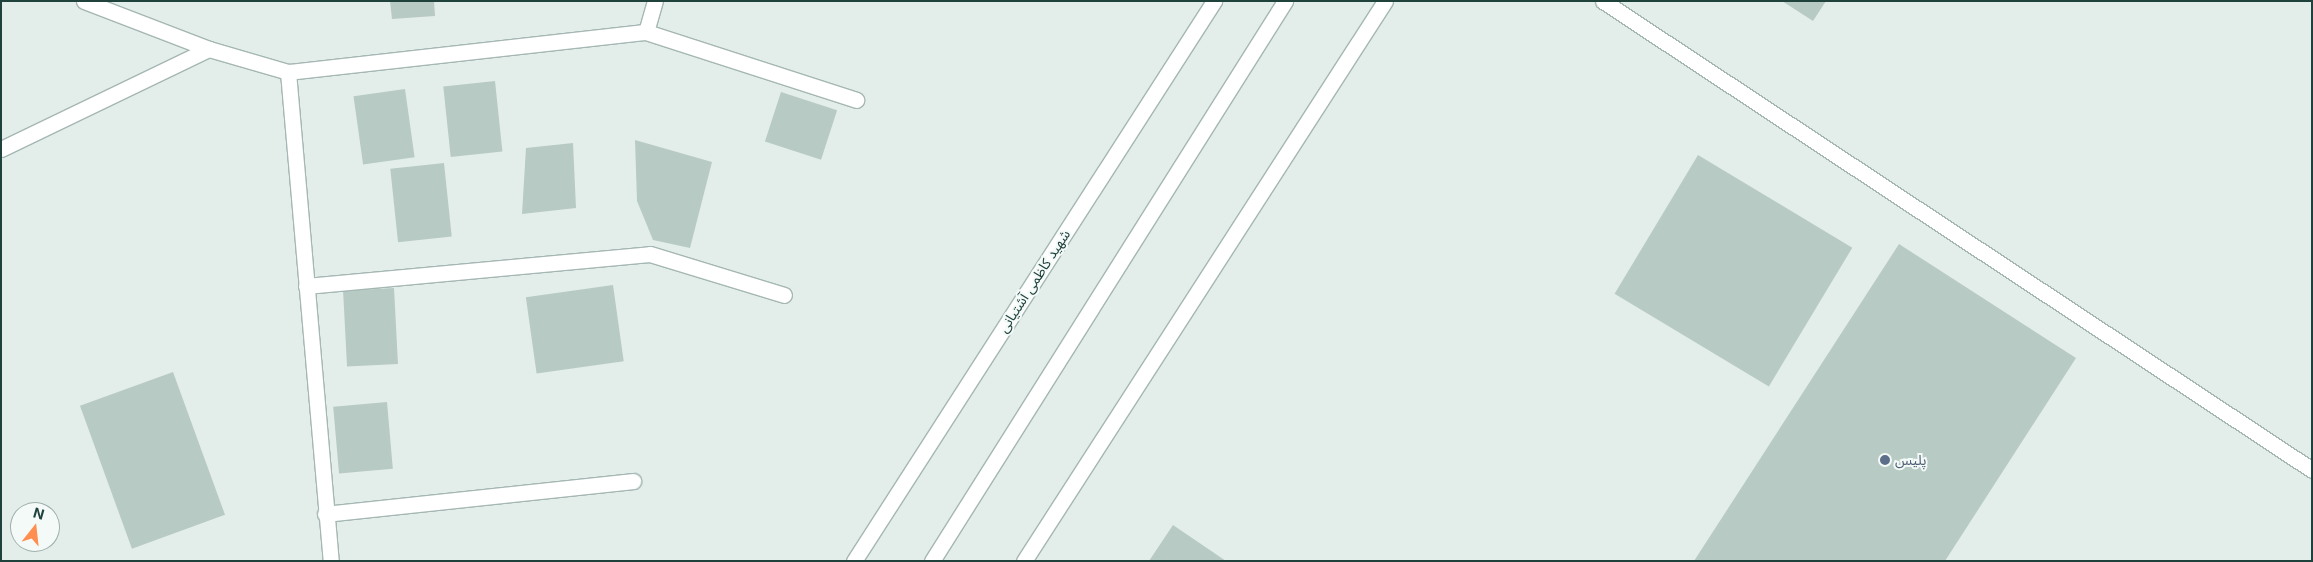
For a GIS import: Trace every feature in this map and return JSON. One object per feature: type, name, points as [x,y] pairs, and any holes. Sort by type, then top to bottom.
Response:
[{"type":"street","points":[[84,1],[209,49],[288,72],[646,32],[856,100]]},
{"type":"street","points":[[646,32],[655,1]]},
{"type":"street","name":"شهید کاظمی آشتیانی","points":[[854,561],[1214,1]]},
{"type":"street","points":[[932,561],[1285,1]]},
{"type":"street","points":[[1024,561],[1385,1]]},
{"type":"street","points":[[1603,1],[2312,470]]},
{"type":"street","points":[[1,149],[209,49]]},
{"type":"street","points":[[288,72],[325,514],[331,561]]},
{"type":"street","points":[[306,286],[650,254],[784,295]]},
{"type":"street","points":[[325,514],[633,481]]},
{"type":"building","points":[[390,1],[434,1],[435,16],[392,19]]},
{"type":"building","points":[[1782,1],[1826,1],[1813,21]]},
{"type":"building","points":[[495,81],[502,152],[451,157],[443,86]]},
{"type":"building","points":[[405,89],[415,157],[363,165],[354,96]]},
{"type":"building","points":[[781,92],[837,110],[821,160],[765,141]]},
{"type":"building","points":[[635,140],[712,162],[690,248],[653,240],[637,201]]},
{"type":"building","points":[[573,143],[576,208],[522,214],[526,148]]},
{"type":"building","points":[[1698,155],[1852,248],[1769,387],[1615,294]]},
{"type":"building","points":[[444,163],[452,237],[398,242],[390,169]]},
{"type":"building","name":"پلیس","points":[[1899,244],[2076,358],[1945,561],[1694,561]]},
{"type":"building","points":[[613,285],[624,361],[537,373],[526,297]]},
{"type":"building","points":[[394,288],[398,364],[347,367],[343,291]]},
{"type":"building","points":[[173,372],[225,515],[132,549],[80,406]]},
{"type":"building","points":[[387,402],[393,469],[339,473],[333,407]]},
{"type":"building","points":[[1173,525],[1226,561],[1149,561]]},
{"type":"place","name":"پلیس","points":[[1885,460]]}]
